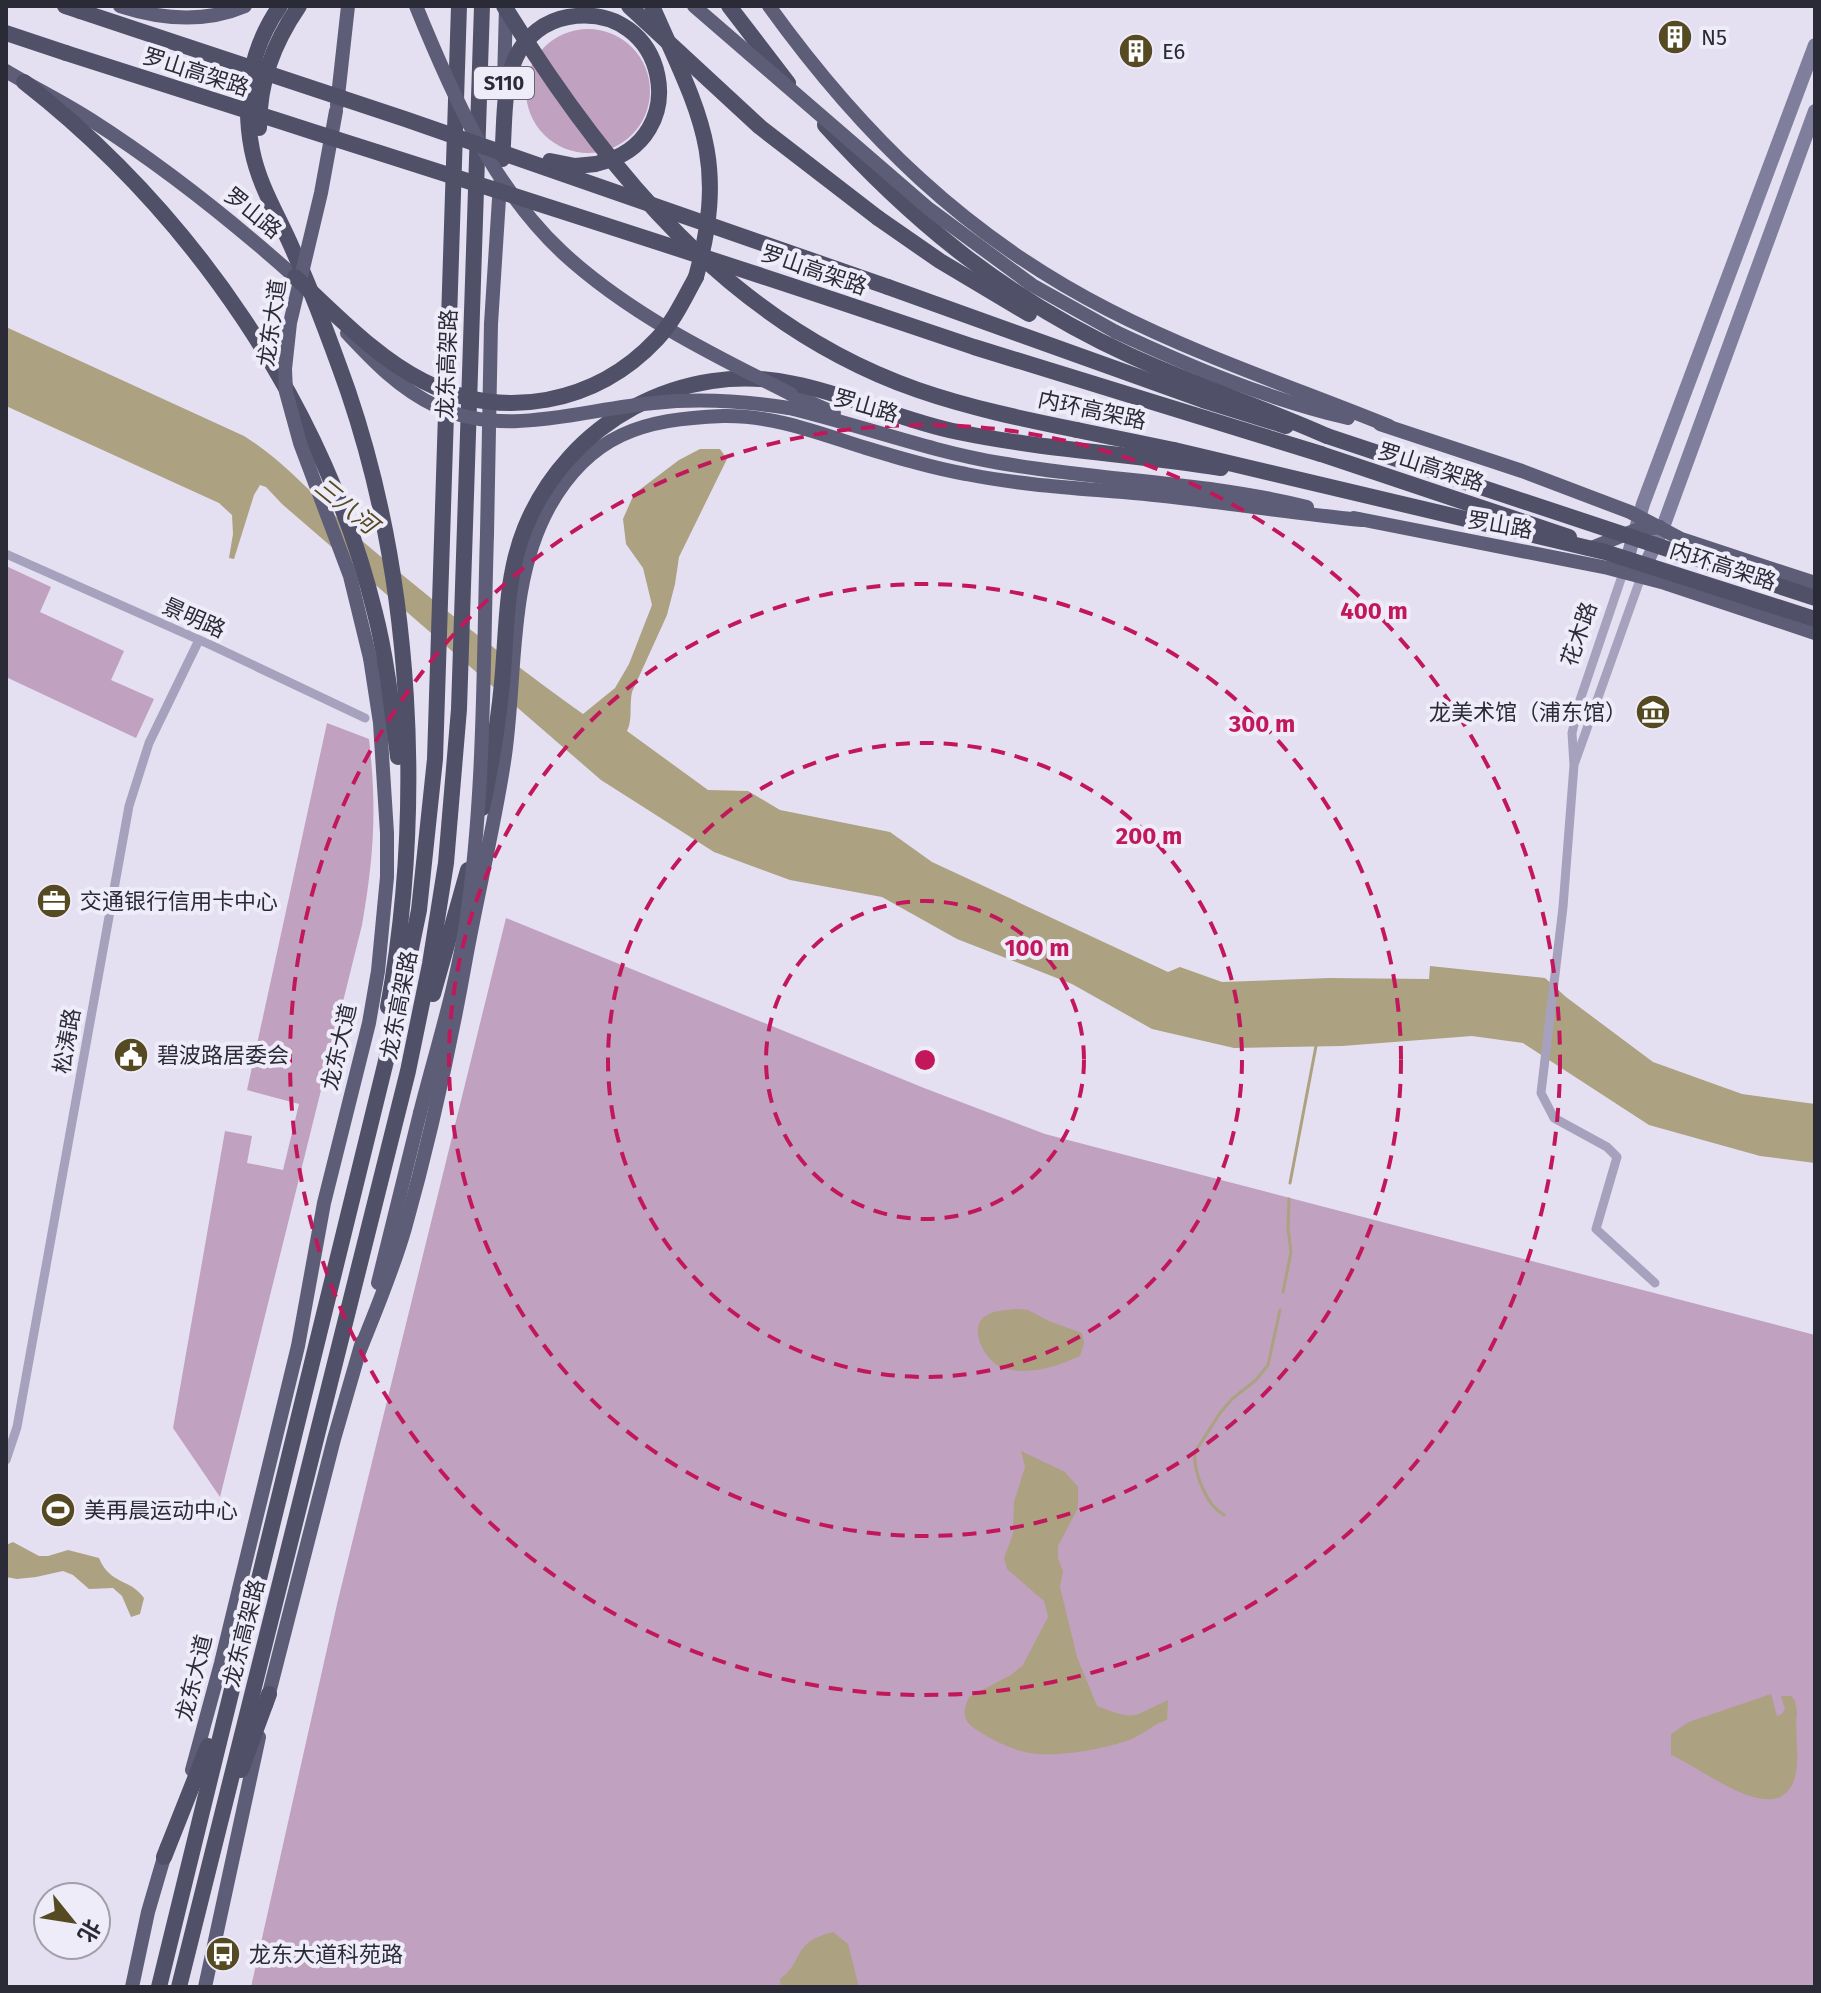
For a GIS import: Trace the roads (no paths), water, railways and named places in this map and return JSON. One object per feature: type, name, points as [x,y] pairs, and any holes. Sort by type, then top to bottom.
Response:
[{"type":"highway","points":[[280,6],[263,35],[248,85],[252,152],[261,181],[323,320],[349,396],[381,516],[386,661],[407,837],[395,972],[361,1163]]},
{"type":"highway","points":[[291,245],[263,155],[259,102],[264,76],[274,50],[299,6]]},
{"type":"highway","name":"龙东高架路","points":[[159,1987],[361,1163],[410,960],[419,910],[431,812],[438,694],[459,6]]},
{"type":"highway","name":"龙东高架路","points":[[179,1987],[408,1071],[443,887],[459,709],[482,6]]},
{"type":"highway","name":"内环高架路","points":[[505,6],[577,116],[655,212],[718,273],[766,310],[816,342],[885,377],[949,400],[1605,552],[1815,619]]},
{"type":"highway","points":[[629,6],[760,127],[878,218],[979,285],[1146,380]]},
{"type":"highway","points":[[641,6],[664,32]]},
{"type":"highway","points":[[295,277],[367,343],[422,380],[452,394],[502,404],[554,399],[605,381],[634,361],[659,337],[679,310],[696,277],[707,238],[711,204],[711,171],[696,105],[652,6]]},
{"type":"highway","name":"内环高架路","points":[[729,6],[778,71],[860,164],[915,217],[977,267],[1048,313],[1113,347],[1327,436],[1815,598]]},
{"type":"highway","name":"罗山高架路","points":[[73,8],[405,119],[1269,422],[1327,436]]},
{"type":"highway","points":[[405,119],[575,166],[612,160],[630,151],[644,137],[659,104],[660,87],[653,58],[637,35],[613,21],[586,15],[561,18],[537,30],[516,58],[508,89],[502,159]]},
{"type":"highway","name":"罗山高架路","points":[[6,33],[402,161],[622,228],[974,347],[1321,454],[1549,529],[1605,552]]},
{"type":"highway","points":[[24,82],[55,106],[116,164],[185,239],[248,325],[322,459],[362,565],[386,661]]},
{"type":"highway","points":[[408,1071],[469,868],[494,747],[517,585],[519,546],[532,513],[562,466],[613,418],[684,386],[724,379],[770,379],[813,388],[919,422],[991,438],[1173,460],[1311,482]]},
{"type":"highway","points":[[164,1857],[233,1686]]},
{"type":"highway","points":[[209,1862],[269,1694]]},
{"type":"main road","points":[[120,6],[157,16],[197,18],[245,6]]},
{"type":"main road","name":"龙东大道","points":[[132,1987],[148,1912],[221,1663],[295,1361],[324,1203],[376,984],[384,920],[387,833],[380,723],[386,661],[300,443],[286,392],[285,369],[290,323],[321,193],[336,111],[348,6]]},
{"type":"main road","points":[[416,6],[441,65],[490,159],[526,211],[561,251],[616,295],[725,360],[791,394],[903,439]]},
{"type":"main road","name":"S110","points":[[502,159],[505,6]]},
{"type":"main road","points":[[694,6],[929,209],[1032,285],[1116,332],[1196,368],[1285,401],[1389,426]]},
{"type":"main road","points":[[769,6],[828,84],[898,160],[942,200],[1005,248],[1073,290],[1145,328],[1389,426],[1522,471],[1638,523],[1663,527],[1681,539],[1815,583]]},
{"type":"main road","name":"花木路","points":[[1623,573],[1638,523],[1815,45]]},
{"type":"main road","name":"罗山路","points":[[6,71],[60,100],[213,207],[295,277],[397,383],[438,408],[460,415],[523,421],[653,403],[736,401],[789,408],[943,451],[1002,464],[1230,493],[1566,559],[1641,577],[1815,633]]},
{"type":"main road","name":"花木路","points":[[1641,577],[1663,527],[1815,111]]},
{"type":"main road","points":[[205,1987],[269,1694],[453,990],[470,889],[480,760],[491,324],[502,159]]},
{"type":"main road","points":[[360,1350],[405,1228],[457,1015],[506,751],[517,585],[539,526],[563,486],[597,448],[619,434],[667,422],[728,416],[781,422],[914,462],[995,479],[1362,520]]},
{"type":"main road","points":[[1566,559],[1638,523]]},
{"type":"street","name":"景明路","points":[[6,554],[365,718]]},
{"type":"street","name":"花木路","points":[[1574,765],[1572,733],[1579,703],[1623,573]]},
{"type":"street","name":"花木路","points":[[1574,765],[1641,577]]},
{"type":"street","name":"松涛路","points":[[6,1460],[17,1427],[129,806],[149,743],[199,640]]},
{"type":"street","points":[[1574,765],[1557,967],[1541,1093],[1554,1118],[1607,1147],[1617,1157],[1596,1229],[1655,1283]]},
{"type":"waterway","points":[[1290,1183],[1316,1046]]},
{"type":"waterway","points":[[1283,1292],[1291,1252],[1289,1199]]},
{"type":"waterway","points":[[1224,1515],[1212,1504],[1202,1487],[1195,1452],[1220,1413],[1268,1365],[1280,1310]]},
{"type":"place","name":"N5","points":[[1675,37]]},
{"type":"place","name":"E6","points":[[1136,51]]},
{"type":"place","name":"龙美术馆（浦东馆）","points":[[1653,712]]},
{"type":"place","name":"交通银行信用卡中心","points":[[54,901]]},
{"type":"place","name":"碧波路居委会","points":[[131,1055]]},
{"type":"place","name":"美再晨运动中心","points":[[58,1510]]},
{"type":"place","name":"龙东大道科苑路","points":[[223,1954]]},
{"type":"water label","name":"三八河","points":[[346,506]]}]
